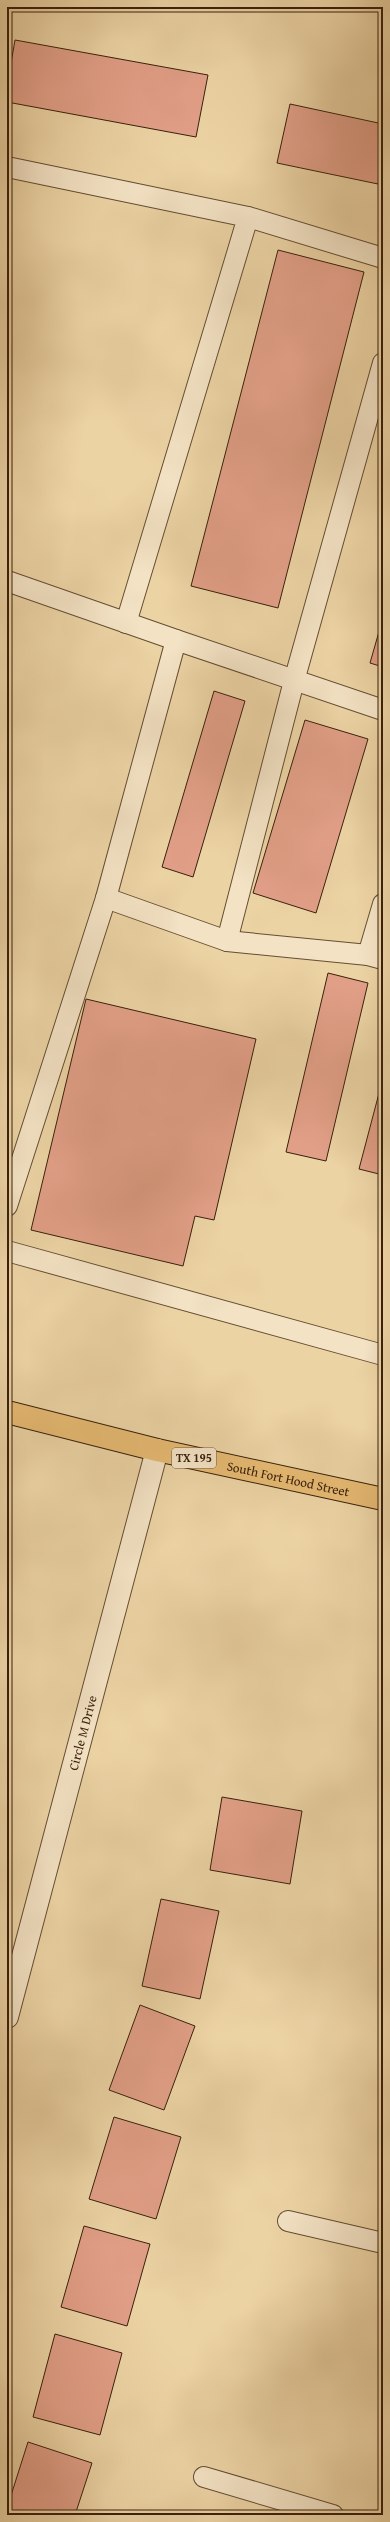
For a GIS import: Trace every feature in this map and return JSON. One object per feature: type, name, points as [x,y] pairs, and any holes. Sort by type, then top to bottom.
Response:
[{"type":"highway","name":"South Fort Hood Street","points":[[7,1412],[157,1450],[382,1495]]},
{"type":"street","name":"Circle M Drive","points":[[7,2016],[157,1450]]},
{"type":"lane","points":[[7,167],[248,216],[383,258]]},
{"type":"lane","points":[[126,623],[248,216]]},
{"type":"lane","points":[[227,941],[294,680],[383,363]]},
{"type":"lane","points":[[7,581],[383,710]]},
{"type":"lane","points":[[7,1206],[106,898],[176,640]]},
{"type":"lane","points":[[106,898],[227,941],[376,957],[383,904]]},
{"type":"lane","points":[[7,1251],[383,1355]]},
{"type":"lane","points":[[288,2220],[383,2244]]},
{"type":"lane","points":[[204,2477],[333,2515]]},
{"type":"building","points":[[15,40],[208,75],[196,137],[7,102],[7,86]]},
{"type":"building","points":[[290,104],[383,124],[383,160],[378,184],[277,163]]},
{"type":"building","points":[[278,250],[364,272],[278,608],[191,586]]},
{"type":"building","points":[[383,621],[383,667],[370,663]]},
{"type":"building","points":[[214,691],[245,701],[193,877],[162,867]]},
{"type":"building","points":[[305,720],[368,739],[316,913],[253,893]]},
{"type":"building","points":[[328,973],[368,983],[326,1161],[286,1152]]},
{"type":"building","points":[[86,999],[256,1039],[214,1220],[195,1216],[183,1266],[31,1230]]},
{"type":"building","points":[[383,1078],[383,1175],[359,1169]]},
{"type":"building","points":[[222,1797],[302,1811],[290,1884],[210,1870]]},
{"type":"building","points":[[161,1899],[219,1911],[200,1999],[142,1986]]},
{"type":"building","points":[[140,2005],[195,2026],[164,2110],[109,2090]]},
{"type":"building","points":[[114,2117],[181,2137],[156,2219],[89,2199]]},
{"type":"building","points":[[84,2226],[150,2244],[127,2326],[61,2307]]},
{"type":"building","points":[[55,2334],[122,2353],[100,2435],[33,2417]]},
{"type":"building","points":[[28,2442],[92,2463],[75,2515],[7,2515],[7,2508]]}]
